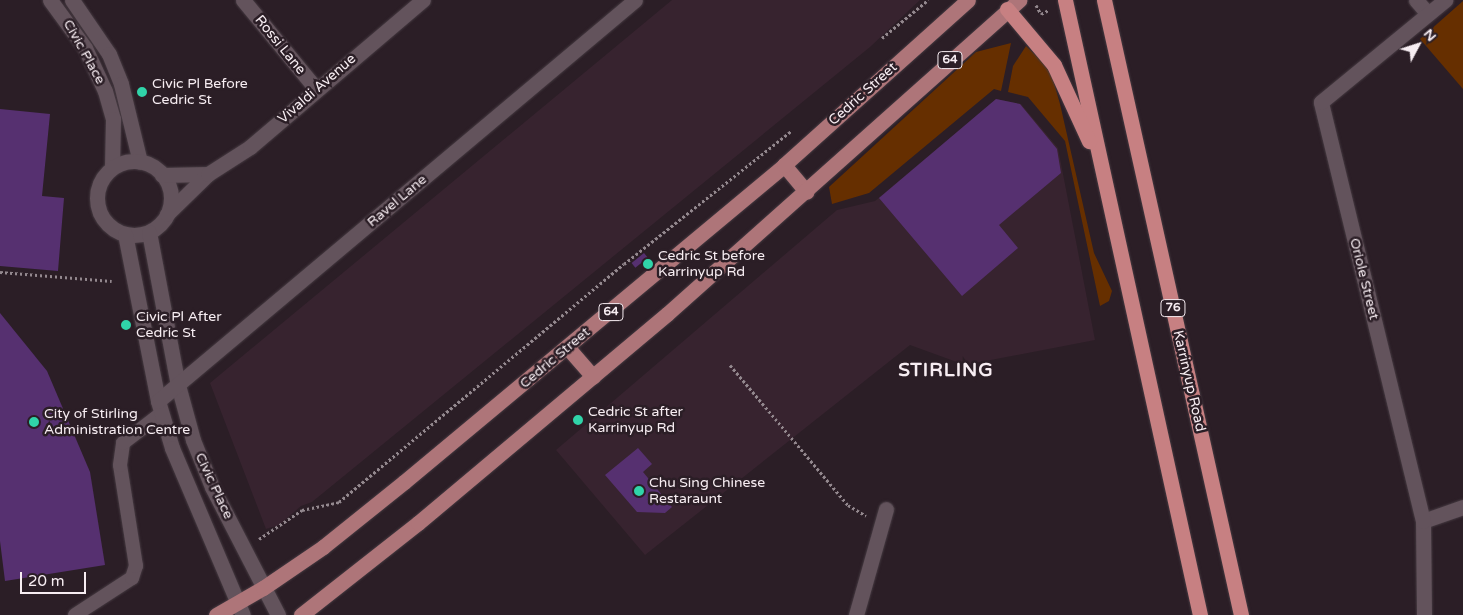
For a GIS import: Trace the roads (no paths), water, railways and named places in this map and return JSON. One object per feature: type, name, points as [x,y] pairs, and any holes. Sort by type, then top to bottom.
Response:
[{"type":"highway","points":[[1064,0],[1200,615]]},
{"type":"highway","name":"Karrinyup Road","points":[[1104,0],[1241,615]]},
{"type":"highway","points":[[1013,4],[1054,65],[1103,175]]},
{"type":"main road","name":"Cedric Street","points":[[216,615],[240,609],[263,588],[323,547],[568,348],[784,165],[968,0]]},
{"type":"main road","name":"64","points":[[301,615],[397,540],[593,377],[807,192],[1013,4]]},
{"type":"main road","points":[[784,165],[807,192]]},
{"type":"main road","points":[[568,348],[593,377]]},
{"type":"street","name":"Civic Place","points":[[50,0],[85,48],[105,91],[113,119],[112,168]]},
{"type":"street","name":"Civic Place","points":[[72,0],[109,54],[121,84],[140,162]]},
{"type":"street","name":"Rossi Lane","points":[[243,0],[316,90]]},
{"type":"street","name":"Vivaldi Avenue","points":[[167,214],[208,174],[250,147],[423,0]]},
{"type":"street","name":"Ravel Lane","points":[[160,407],[178,384],[635,0]]},
{"type":"street","points":[[1416,0],[1428,14]]},
{"type":"street","name":"Oriole Street","points":[[1424,615],[1423,521],[1321,102],[1445,0]]},
{"type":"street","points":[[162,174],[170,194],[167,214],[149,232],[125,234],[105,222],[96,199],[98,187],[112,168],[130,161],[140,162],[162,174],[208,174]]},
{"type":"street","name":"Civic Place","points":[[149,232],[178,384],[193,440],[206,471],[278,615]]},
{"type":"street","name":"Civic Place","points":[[125,234],[160,407],[172,448],[240,609]]},
{"type":"street","points":[[1423,521],[1463,507]]},
{"type":"street","points":[[856,615],[886,509]]},
{"type":"lane","points":[[74,615],[132,578],[136,566],[120,465],[123,443],[160,407]]},
{"type":"place","name":"Civic Pl Before Cedric St","points":[[142,92]]},
{"type":"place","name":"Cedric St before Karrinyup Rd","points":[[648,264]]},
{"type":"place","name":"Civic Pl After Cedric St","points":[[126,325]]},
{"type":"place","name":"Cedric St after Karrinyup Rd","points":[[578,420]]},
{"type":"place","name":"City of Stirling Administration Centre","points":[[34,422]]},
{"type":"place","name":"Chu Sing Chinese Restaraunt","points":[[639,491]]},
{"type":"district","name":"STIRLING","points":[[946,371]]}]
